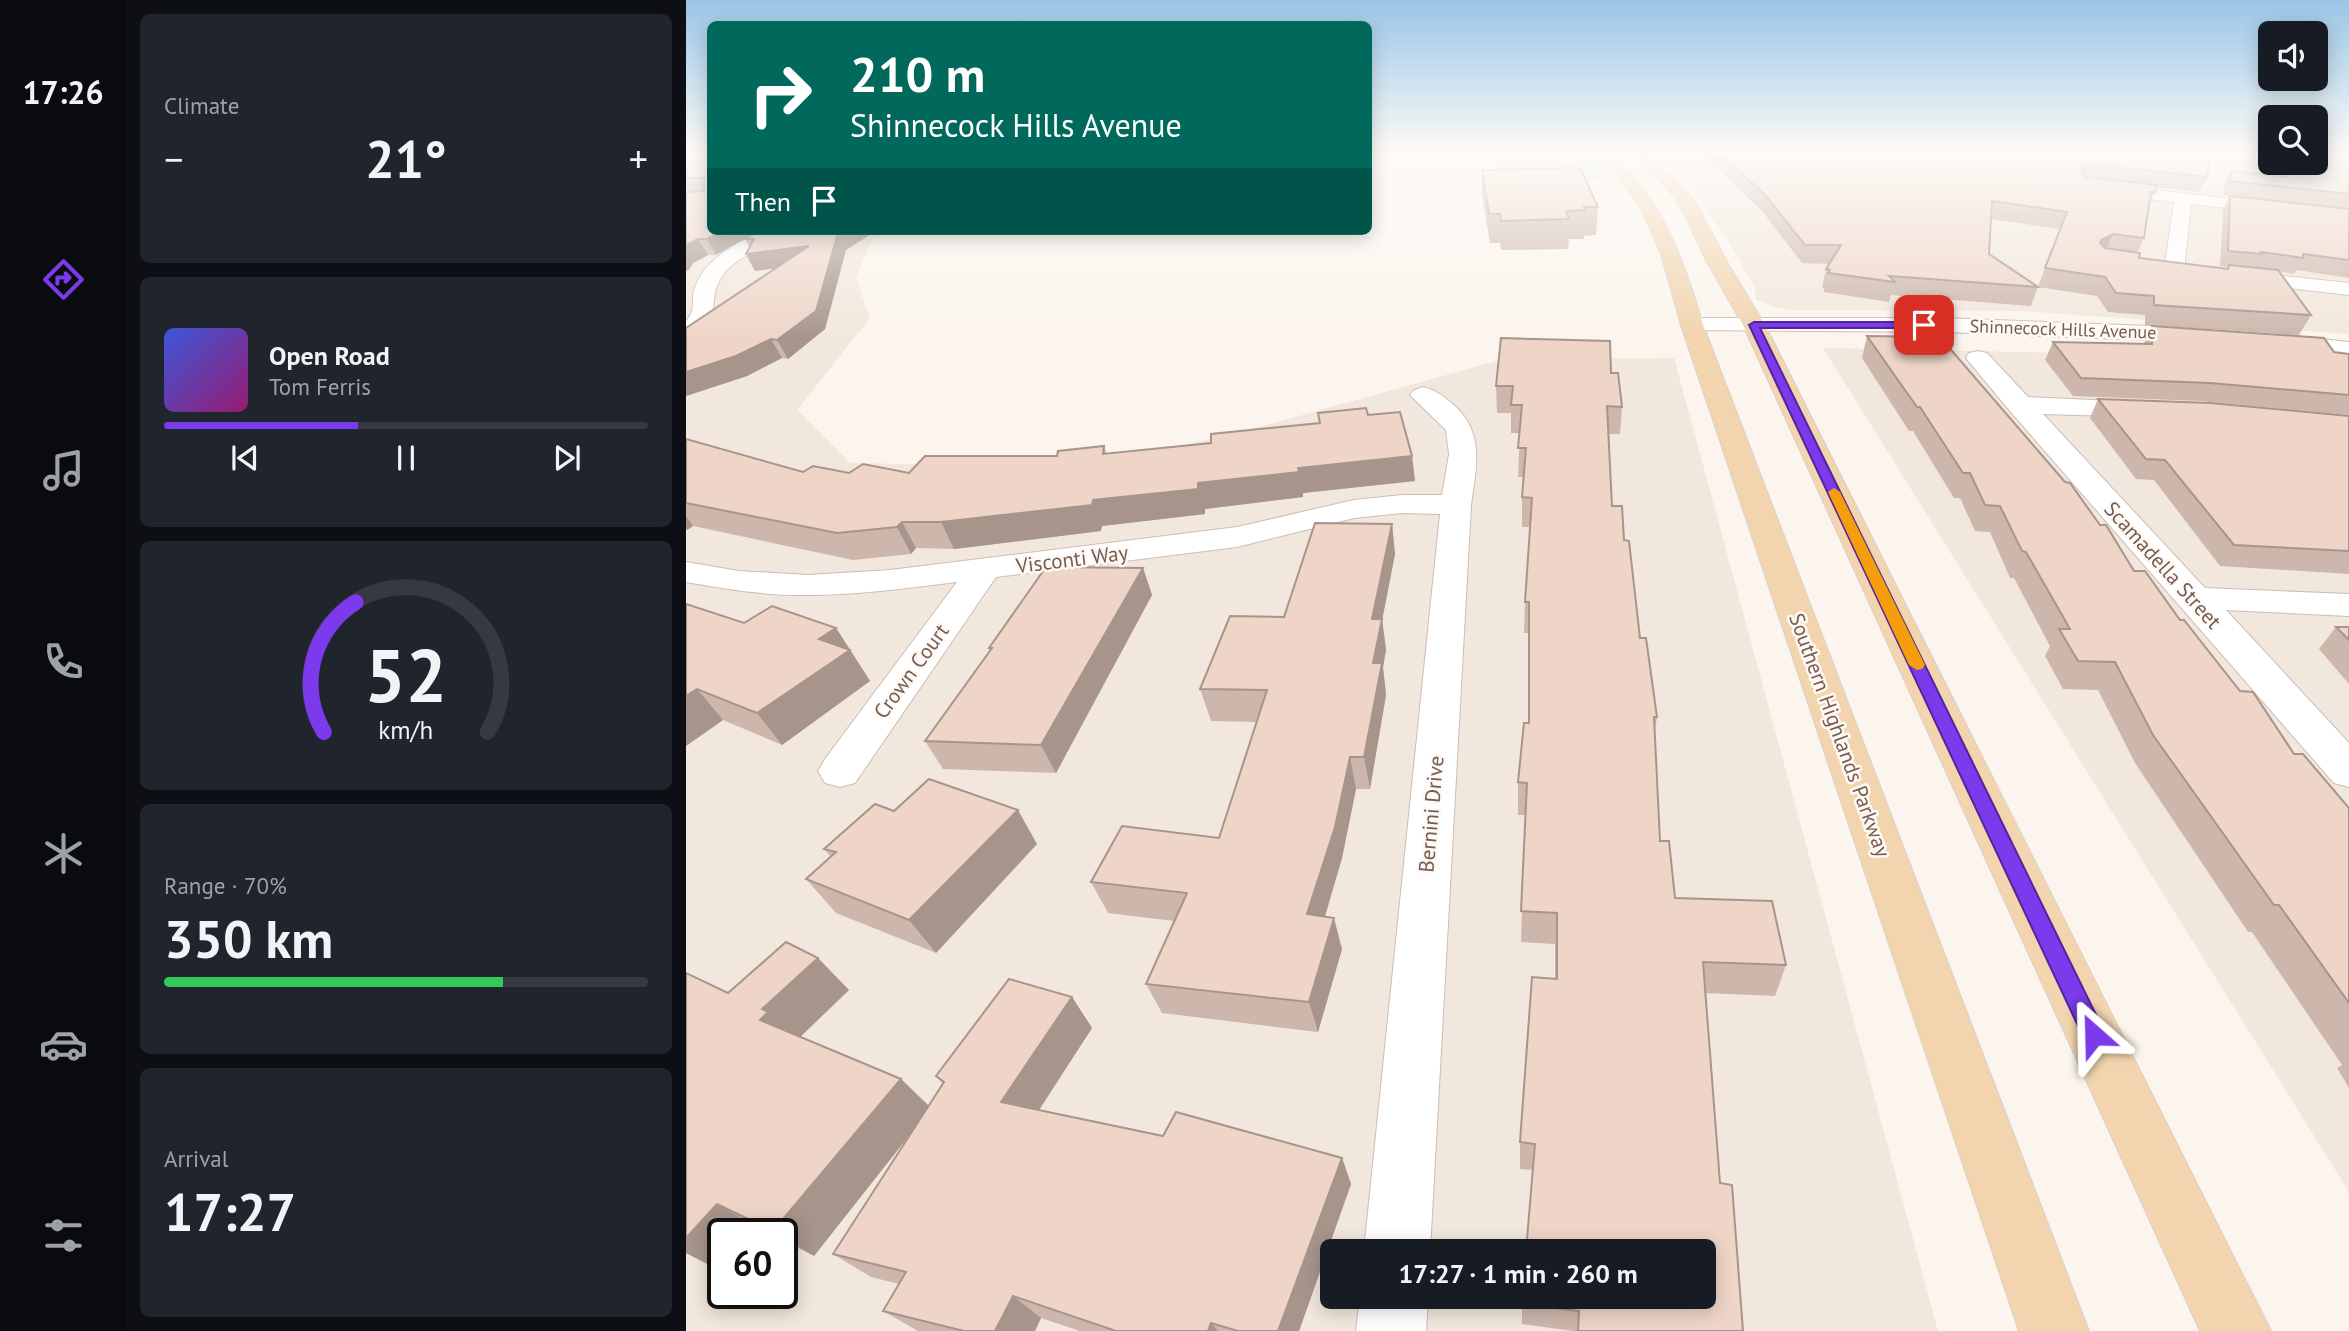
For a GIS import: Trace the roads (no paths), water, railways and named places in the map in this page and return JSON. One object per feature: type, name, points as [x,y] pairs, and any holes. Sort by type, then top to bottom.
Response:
[{"type":"main road","name":"Southern Highlands Parkway","points":[[1654,215],[1679,275],[1692,325],[2054,1331]]},
{"type":"main road","points":[[1694,215],[1754,325],[2236,1331]]},
{"type":"street","points":[[2174,270],[2181,215]]},
{"type":"street","points":[[2331,215],[2349,217]]},
{"type":"street","points":[[686,332],[697,324],[704,314],[707,285],[715,273],[746,248],[770,235]]},
{"type":"street","points":[[2215,275],[2296,284],[2345,293]]},
{"type":"street","points":[[2296,284],[2311,303]]},
{"type":"street","points":[[2326,321],[2349,348]]},
{"type":"street","name":"Shinnecock Hills Avenue","points":[[1692,325],[2022,326],[2229,337]]},
{"type":"street","points":[[2254,339],[2349,348]]},
{"type":"street","name":"Scamadella Street","points":[[1978,358],[2349,771]]},
{"type":"street","name":"Bernini Drive","points":[[1398,1239],[1456,505],[1464,445],[1460,425],[1446,409],[1423,395]]},
{"type":"street","points":[[2019,405],[2172,410]]},
{"type":"street","name":"Visconti Way","points":[[686,572],[739,581],[808,585],[983,571],[1237,537],[1354,509],[1402,504],[1456,505]]},
{"type":"street","name":"Crown Court","points":[[840,771],[983,571]]},
{"type":"street","points":[[2193,598],[2349,605]]},
{"type":"street","points":[[1391,1331],[1393,1309]]}]
